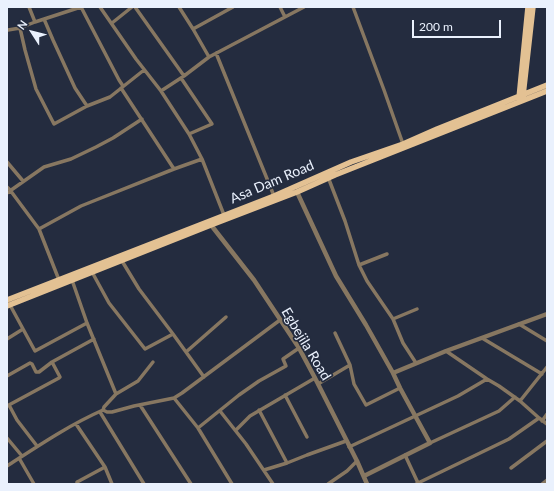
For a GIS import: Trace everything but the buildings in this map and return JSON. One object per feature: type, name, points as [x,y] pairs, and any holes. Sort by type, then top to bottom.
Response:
[{"type":"main road","points":[[528,7],[528,28]]},
{"type":"main road","points":[[521,98],[528,28],[532,7]]},
{"type":"main road","name":"Asa Dam Road","points":[[8,304],[59,280],[328,175],[521,98],[547,86]]},
{"type":"main road","points":[[522,87],[534,91]]},
{"type":"main road","points":[[511,99],[522,87]]},
{"type":"main road","name":"Asa Dam Road","points":[[34,292],[72,280],[297,192],[351,162],[402,144],[511,99],[547,91]]},
{"type":"street","points":[[29,7],[35,22]]},
{"type":"street","points":[[8,30],[20,28],[81,7],[122,87],[174,169]]},
{"type":"street","points":[[100,7],[144,70],[161,91],[189,134],[202,159],[224,215]]},
{"type":"street","points":[[112,23],[132,7]]},
{"type":"street","points":[[135,7],[183,77],[212,124],[189,134]]},
{"type":"street","points":[[179,7],[209,57]]},
{"type":"street","points":[[193,29],[233,7]]},
{"type":"street","points":[[280,7],[286,17]]},
{"type":"street","points":[[161,91],[183,77],[209,57],[304,7]]},
{"type":"street","points":[[353,7],[384,90],[402,144]]},
{"type":"street","points":[[44,19],[75,88],[87,106]]},
{"type":"street","points":[[20,28],[36,89],[54,124],[87,106],[110,96],[144,70]]},
{"type":"street","points":[[216,54],[274,196]]},
{"type":"street","points":[[59,280],[39,229],[8,190],[44,167],[71,159],[96,147],[142,119]]},
{"type":"street","points":[[39,229],[86,204],[202,159]]},
{"type":"street","points":[[7,162],[23,181]]},
{"type":"street","points":[[328,175],[359,265],[367,281],[393,319],[403,342],[416,363]]},
{"type":"street","points":[[297,192],[336,276],[393,373],[430,444]]},
{"type":"street","name":"Egbejila Road","points":[[211,225],[254,280],[299,348],[357,461],[367,484]]},
{"type":"street","points":[[359,265],[387,254]]},
{"type":"street","points":[[122,260],[139,290],[204,377]]},
{"type":"street","points":[[92,272],[109,303],[145,349],[173,334]]},
{"type":"street","points":[[72,280],[87,324],[116,394]]},
{"type":"street","points":[[8,304],[35,351],[87,324]]},
{"type":"street","points":[[393,319],[417,309]]},
{"type":"street","points":[[393,373],[446,351],[547,314]]},
{"type":"street","points":[[186,352],[226,317]]},
{"type":"street","points":[[101,411],[112,412],[174,398],[280,320]]},
{"type":"street","points":[[519,324],[547,341]]},
{"type":"street","points":[[7,339],[23,330]]},
{"type":"street","points":[[335,333],[350,365],[354,384],[366,405],[400,388]]},
{"type":"street","points":[[482,338],[542,374]]},
{"type":"street","points":[[7,376],[28,364],[32,364],[37,372],[52,362],[94,340]]},
{"type":"street","points":[[198,428],[239,396],[286,366],[283,359],[299,348]]},
{"type":"street","points":[[446,351],[500,386],[547,424]]},
{"type":"street","points":[[37,446],[8,406],[45,387],[60,377],[52,362]]},
{"type":"street","points":[[7,466],[37,446],[101,411],[116,394],[138,381],[152,362]]},
{"type":"street","points":[[318,384],[350,365]]},
{"type":"street","points":[[520,401],[547,366]]},
{"type":"street","points":[[236,430],[250,416],[259,410],[315,378]]},
{"type":"street","points":[[349,447],[458,396],[487,379]]},
{"type":"street","points":[[285,395],[307,437]]},
{"type":"street","points":[[364,476],[499,411],[515,397]]},
{"type":"street","points":[[174,398],[198,428],[232,484]]},
{"type":"street","points":[[140,405],[191,484]]},
{"type":"street","points":[[259,410],[287,463]]},
{"type":"street","points":[[101,411],[144,484]]},
{"type":"street","points":[[220,411],[236,430],[273,484]]},
{"type":"street","points":[[405,455],[417,484],[509,439],[547,414]]},
{"type":"street","points":[[76,424],[105,467],[112,484]]},
{"type":"street","points":[[7,438],[21,457],[34,484]]},
{"type":"street","points":[[264,470],[346,441]]},
{"type":"street","points":[[511,468],[547,441]]},
{"type":"street","points":[[328,484],[357,461]]},
{"type":"street","points":[[77,484],[77,482],[105,467]]},
{"type":"street","points":[[542,484],[547,480]]}]
